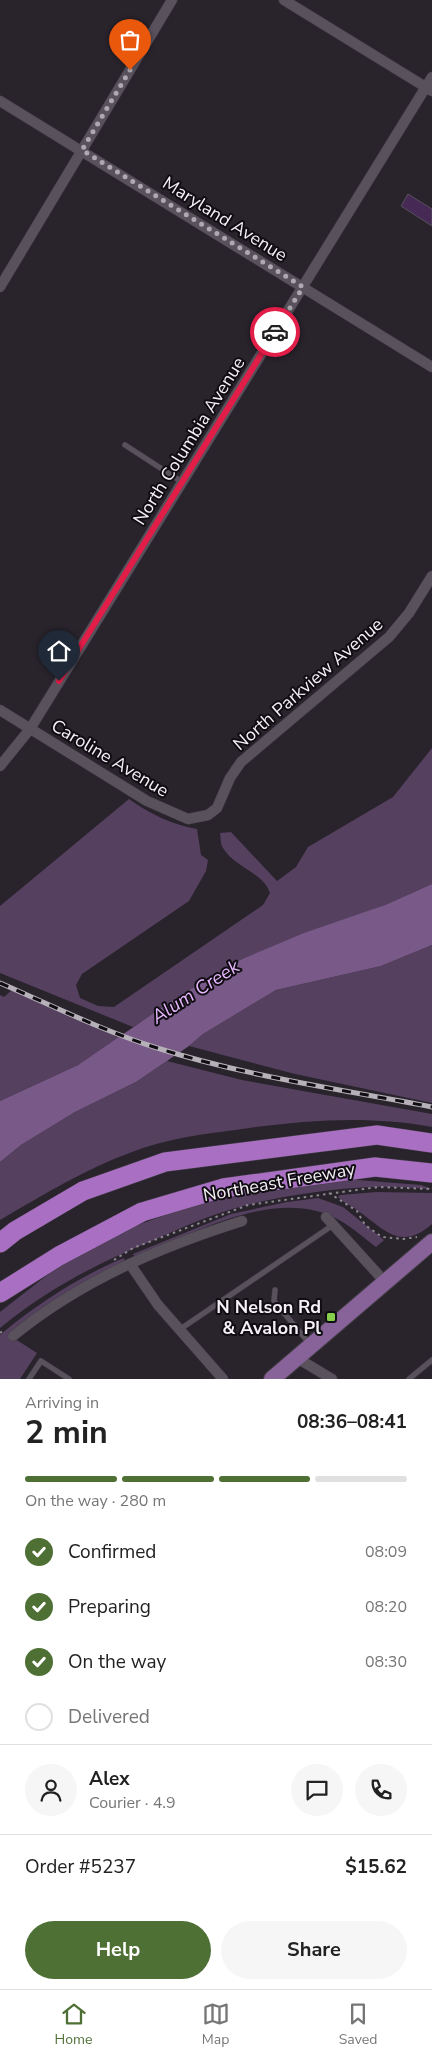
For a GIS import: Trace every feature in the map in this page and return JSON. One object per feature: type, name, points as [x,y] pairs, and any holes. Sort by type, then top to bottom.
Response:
[{"type":"highway","name":"Northeast Freeway","points":[[0,1243],[16,1231],[83,1191],[165,1162],[377,1135],[432,1143]]},
{"type":"highway","name":"Northeast Freeway","points":[[0,1293],[59,1256],[142,1212],[223,1188],[375,1166],[432,1173]]},
{"type":"highway","points":[[0,1231],[70,1199]]},
{"type":"highway","points":[[0,1302],[38,1270]]},
{"type":"main road","points":[[272,1379],[385,1282],[428,1241]]},
{"type":"street","points":[[0,287],[172,0]]},
{"type":"street","points":[[284,0],[429,89]]},
{"type":"street","name":"North Columbia Avenue","points":[[0,766],[30,729],[303,287],[429,89],[432,77]]},
{"type":"street","name":"Maryland Avenue","points":[[0,100],[432,366]]},
{"type":"street","name":"North Parkview Avenue","points":[[208,815],[221,803],[228,783],[241,762],[389,637],[409,612],[432,576]]},
{"type":"street","name":"Caroline Avenue","points":[[0,710],[146,801],[188,819],[208,815]]},
{"type":"street","points":[[14,1336],[68,1298],[130,1264],[150,1254],[242,1221]]},
{"type":"street","points":[[330,1221],[385,1282]]},
{"type":"street","points":[[130,1264],[158,1305],[223,1379]]},
{"type":"street","points":[[297,1358],[332,1379]]},
{"type":"lane","points":[[125,445],[182,482]]},
{"type":"lane","points":[[179,1330],[330,1221]]},
{"type":"lane","points":[[275,1290],[274,1301],[311,1346]]},
{"type":"lane","points":[[409,1379],[432,1360]]},
{"type":"lane","points":[[29,1379],[41,1361],[69,1379]]},
{"type":"path","points":[[428,1241],[382,1237],[365,1225],[357,1211],[329,1193],[378,1187],[432,1189]]},
{"type":"shaded area","points":[[432,748],[432,884],[385,905],[240,960],[133,1027],[0,973],[0,906],[129,799],[162,818],[179,825],[197,829],[201,855],[208,860],[206,871],[189,901],[82,974],[76,985],[80,998],[98,1006],[114,1007],[263,905],[270,893],[267,886],[262,880],[228,855],[222,846],[220,833],[231,832],[277,881],[296,867],[308,847],[393,797]]},
{"type":"shaded area","points":[[432,945],[432,1103],[295,1074],[189,1046],[203,1034],[276,990],[381,966]]},
{"type":"shaded area","points":[[13,989],[123,1035],[78,1065],[0,1101],[0,995],[4,997]]},
{"type":"shaded area","points":[[167,1061],[242,1080],[432,1114],[432,1127],[381,1121],[330,1120],[279,1124],[179,1138],[155,1144],[98,1166],[64,1183],[0,1220],[0,1162],[21,1145],[75,1112],[136,1082]]},
{"type":"shaded area","points":[[345,1179],[421,1185],[432,1189],[402,1187],[353,1188],[291,1196],[231,1209],[184,1227],[93,1268],[55,1289],[0,1328],[0,1312],[60,1265],[122,1231],[189,1206],[227,1195]]},
{"type":"shaded area","points":[[377,1192],[432,1193],[432,1224],[411,1236],[401,1237],[393,1235],[338,1197],[340,1195]]},
{"type":"shaded area","points":[[318,1198],[343,1207],[384,1240],[376,1247],[339,1220],[315,1211],[290,1208],[263,1210],[236,1216],[135,1258],[133,1254],[231,1214],[287,1202]]},
{"type":"shaded area","points":[[124,1258],[125,1263],[12,1337],[37,1353],[20,1379],[0,1379],[0,1335],[28,1313],[75,1282]]},
{"type":"water","name":"Alum Creek","points":[[432,884],[432,945],[381,966],[276,990],[203,1034],[189,1046],[136,1082],[75,1112],[21,1145],[0,1162],[0,1101],[78,1065],[176,998],[240,960],[304,933],[385,905]]},
{"type":"building","points":[[408,194],[432,209],[432,226],[401,206]]},
{"type":"railway","points":[[0,983],[115,1033],[188,1057],[257,1074],[432,1107]]},
{"type":"way so far","points":[[130,70],[82,150],[303,287],[275,332]]},
{"type":"place","name":"N Nelson Rd & Avalon Pl","points":[[331,1317]]},
{"type":"route","points":[[59,681],[275,332]]}]
